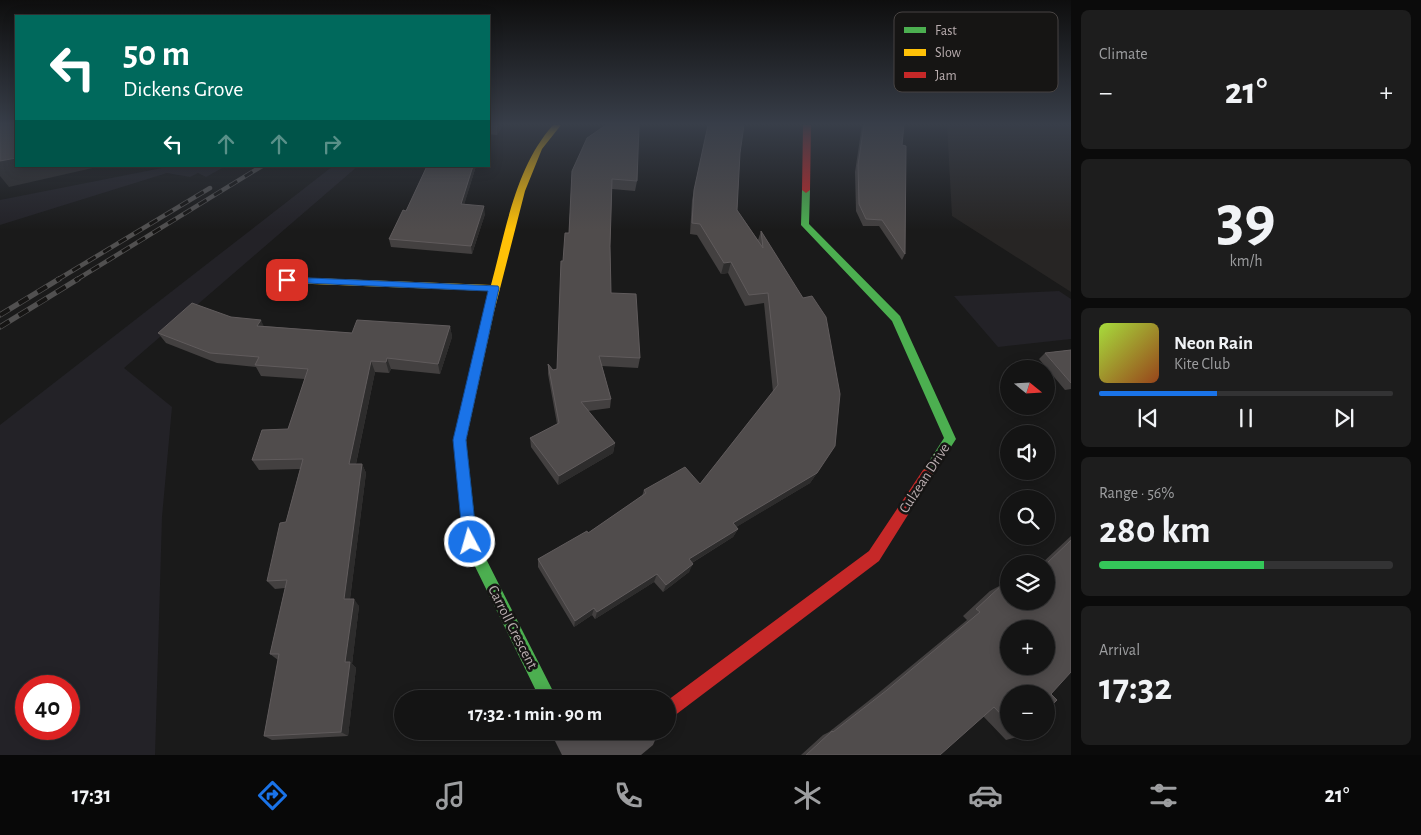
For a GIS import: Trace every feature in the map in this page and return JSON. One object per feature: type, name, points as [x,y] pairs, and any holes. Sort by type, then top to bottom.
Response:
[{"type":"street","name":"Carroll Crescent","points":[[532,160],[494,288],[460,440],[470,542],[544,690]]},
{"type":"street","name":"Culzean Drive","points":[[676,704],[874,556],[950,439],[896,319],[805,225],[806,160]]},
{"type":"street","points":[[287,280],[494,288]]},
{"type":"street","points":[[576,740],[586,755]]},
{"type":"street","points":[[608,755],[627,740]]},
{"type":"shaded area","points":[[949,160],[1071,160],[1071,292],[952,216]]},
{"type":"shaded area","points":[[167,167],[224,167],[206,177],[198,173],[190,177],[167,173],[0,225],[0,200]]},
{"type":"shaded area","points":[[332,167],[357,167],[124,368],[172,407],[162,517],[155,755],[0,755],[0,425]]},
{"type":"shaded area","points":[[1059,291],[1071,299],[1071,339],[998,347],[954,296]]},
{"type":"building","points":[[577,160],[638,160],[637,181],[612,179],[610,246],[611,293],[636,294],[640,358],[599,356],[611,399],[581,402],[615,443],[559,476],[530,438],[559,423],[548,364],[553,370],[557,369],[561,261],[563,261],[565,233],[569,233],[572,171]]},
{"type":"building","points":[[700,160],[740,160],[737,210],[763,248],[761,231],[803,298],[812,296],[826,317],[840,394],[835,446],[817,473],[733,523],[738,529],[689,559],[693,564],[666,585],[657,574],[597,612],[594,608],[575,621],[538,559],[587,531],[588,533],[646,493],[644,490],[685,467],[700,484],[778,385],[768,293],[749,295],[731,262],[724,263],[700,224],[692,223],[694,190]]},
{"type":"building","points":[[859,160],[906,160],[905,254],[882,220],[866,219],[859,204]]},
{"type":"building","points":[[427,167],[473,167],[461,204],[484,206],[471,246],[389,239],[403,210],[406,211]]},
{"type":"building","points":[[192,303],[231,317],[261,320],[257,326],[352,333],[357,320],[450,326],[438,364],[387,358],[386,362],[371,361],[349,464],[362,464],[344,599],[354,599],[345,662],[350,662],[341,732],[264,736],[279,654],[270,654],[287,580],[267,581],[280,523],[286,522],[303,459],[252,460],[262,430],[288,429],[308,369],[255,365],[259,357],[210,353],[158,333]]},
{"type":"building","points":[[1071,350],[1071,383],[1055,365],[1055,360],[1051,360],[1045,353]]},
{"type":"building","points":[[1071,540],[1071,672],[1055,690],[1055,685],[1000,685],[1000,713],[994,707],[940,755],[806,755],[832,731],[887,690],[980,612],[976,609],[1000,587],[1000,610],[1055,610],[1055,555]]},
{"type":"railway","points":[[76,280],[260,167]]},
{"type":"railway","points":[[57,280],[210,188]]},
{"type":"railway","points":[[0,315],[59,279]]},
{"type":"railway","points":[[0,327],[78,279]]},
{"type":"traffic: fast","points":[[806,190],[805,225],[896,319],[950,439],[927,474]]},
{"type":"traffic: fast","points":[[461,449],[470,542],[544,690]]},
{"type":"traffic: slow","points":[[461,449],[460,440],[495,287],[521,191],[533,160]]},
{"type":"traffic: slow","points":[[287,280],[494,288]]},
{"type":"traffic: jam","points":[[806,160],[806,190]]},
{"type":"traffic: jam","points":[[676,704],[874,556],[927,474]]},
{"type":"route","points":[[287,280],[494,288],[460,440],[470,542]]}]
